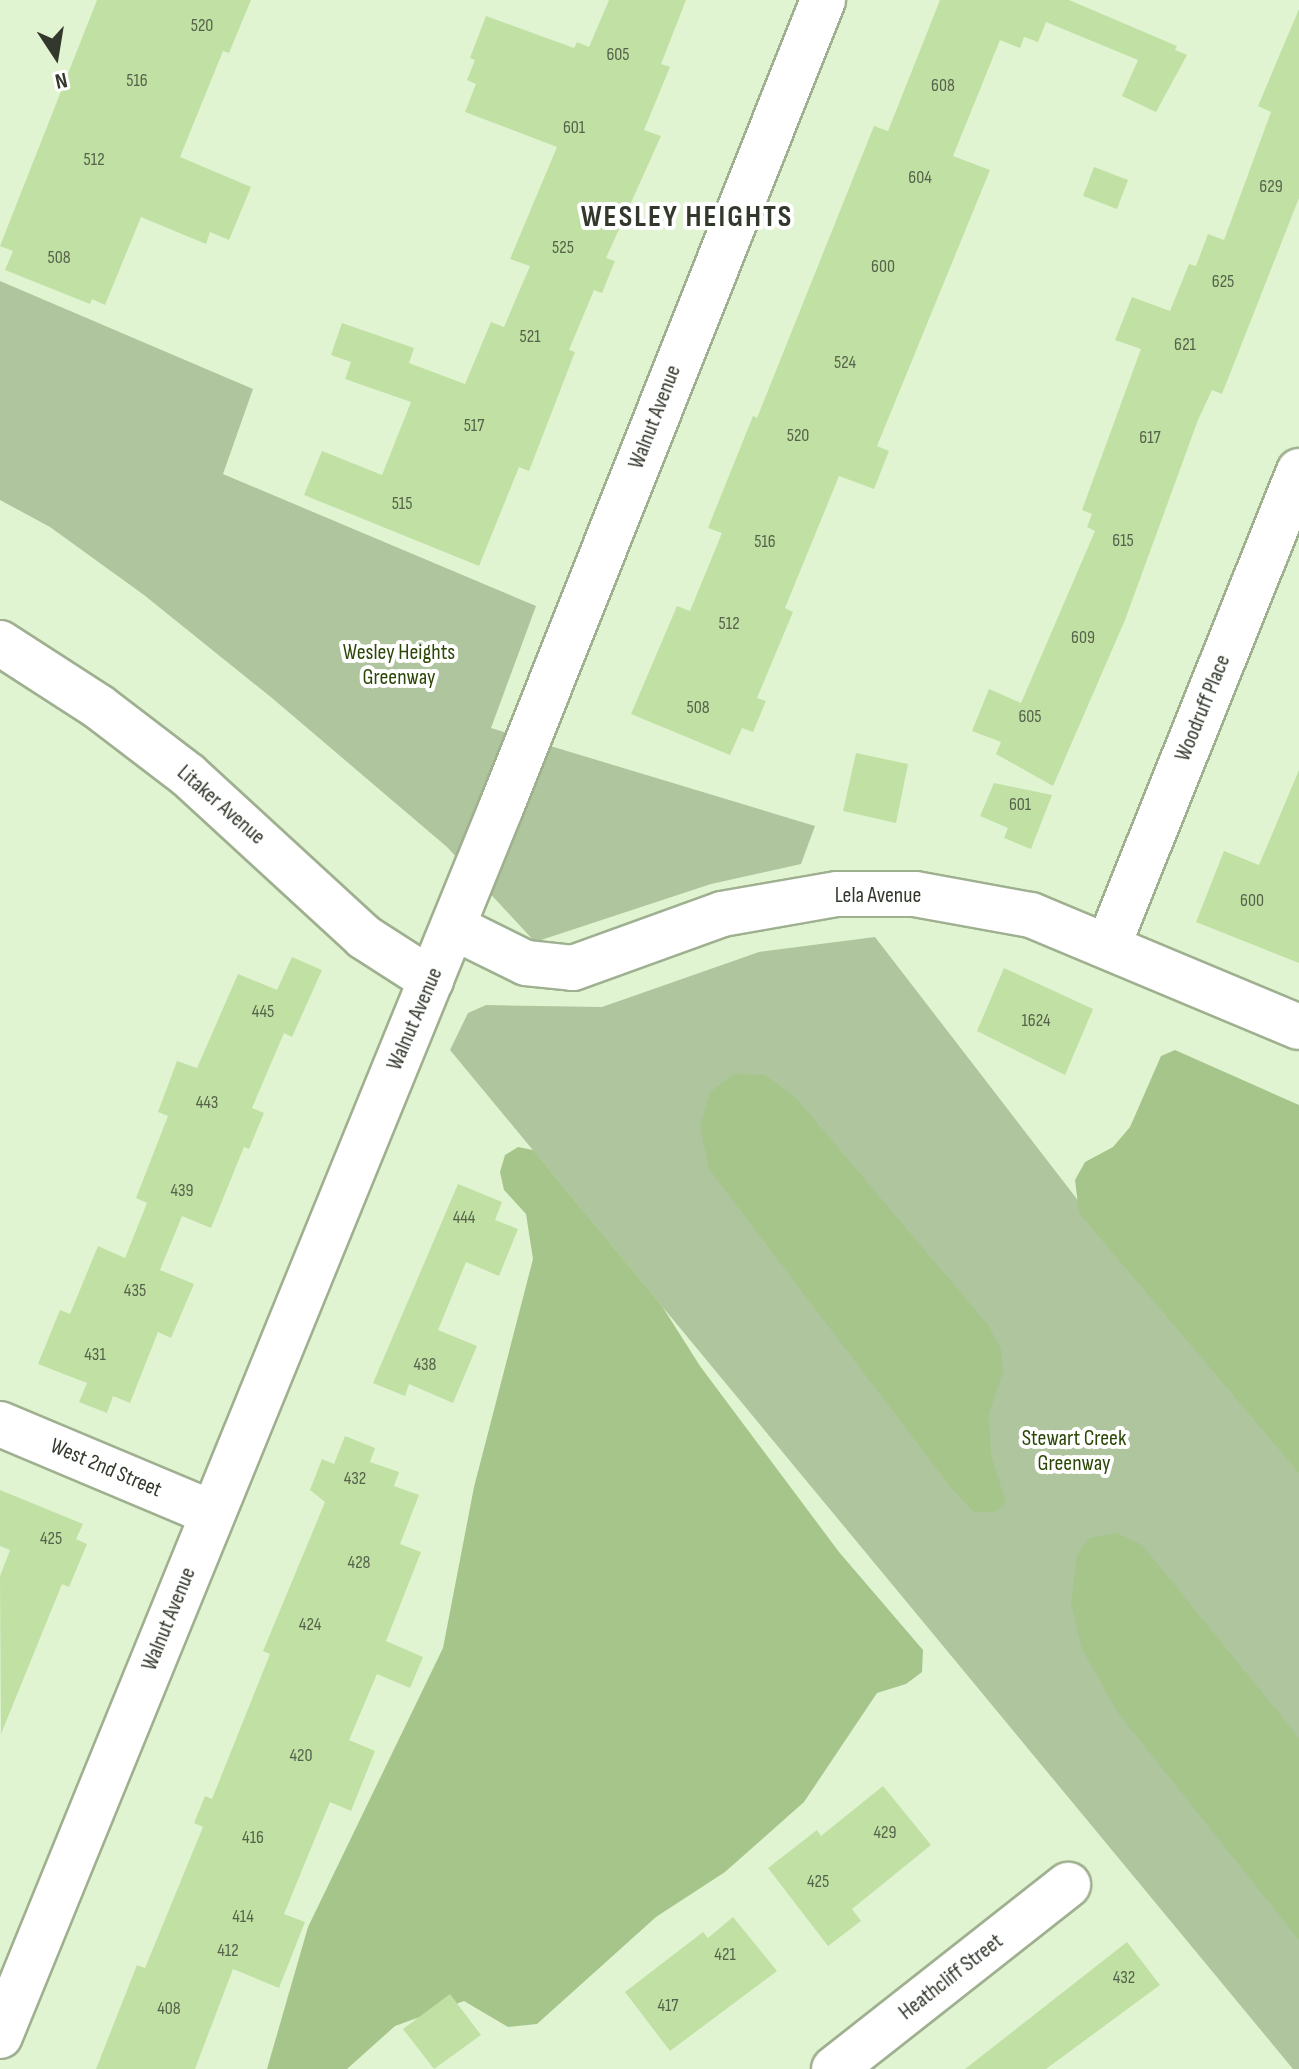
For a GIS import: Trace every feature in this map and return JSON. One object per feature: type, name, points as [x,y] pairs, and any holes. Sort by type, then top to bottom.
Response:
[{"type":"street","name":"Walnut Avenue","points":[[0,2036],[453,927],[823,0]]},
{"type":"street","name":"Woodruff Place","points":[[1108,946],[1299,471]]},
{"type":"street","name":"Litaker Avenue","points":[[0,643],[99,707],[188,775],[364,937],[431,980]]},
{"type":"street","name":"Lela Avenue","points":[[453,927],[526,963],[573,968],[722,914],[837,894],[915,894],[1031,915],[1299,1027]]},
{"type":"street","name":"West 2nd Street","points":[[0,1424],[212,1513]]},
{"type":"street","name":"Heathcliff Street","points":[[834,2069],[1068,1885]]},
{"type":"green space","name":"Wesley Heights Greenway","points":[[0,281],[253,389],[223,474],[536,606],[491,728],[815,826],[801,864],[711,884],[535,942],[447,847],[272,698],[144,595],[50,527],[0,500]]},
{"type":"green space","name":"Stewart Creek Greenway","points":[[875,937],[1097,1225],[1299,1121],[1299,2069],[1293,2069],[450,1050],[468,1013],[486,1005],[602,1007],[759,952]]},
{"type":"green space","points":[[1175,1050],[1299,1105],[1299,1473],[1079,1213],[1075,1180],[1085,1162],[1113,1147],[1130,1127],[1161,1056]]},
{"type":"green space","points":[[734,1074],[765,1075],[796,1098],[988,1325],[1001,1349],[1003,1372],[989,1414],[991,1455],[1006,1503],[995,1512],[974,1512],[952,1489],[709,1169],[700,1126],[710,1092]]},
{"type":"green space","points":[[518,1147],[533,1150],[662,1306],[700,1366],[839,1552],[923,1650],[922,1672],[906,1684],[877,1693],[804,1802],[725,1872],[656,1917],[537,2024],[508,2027],[464,2001],[395,2026],[347,2069],[267,2069],[308,1927],[443,1648],[474,1487],[533,1259],[526,1214],[504,1190],[500,1172],[505,1155]]},
{"type":"green space","points":[[1117,1533],[1142,1545],[1299,1738],[1299,1940],[1118,1713],[1082,1649],[1071,1603],[1077,1556],[1089,1538]]},
{"type":"building","points":[[97,0],[251,0],[229,53],[223,51],[180,157],[251,187],[229,240],[210,232],[206,244],[141,217],[105,305],[92,299],[90,304],[5,270],[13,251],[0,246]]},
{"type":"building","points":[[609,0],[686,0],[661,64],[670,67],[644,130],[661,136],[606,258],[615,261],[602,293],[594,290],[569,350],[575,352],[529,471],[519,467],[479,566],[304,495],[322,451],[382,475],[411,402],[345,379],[351,362],[331,355],[342,323],[414,348],[409,363],[465,384],[491,322],[504,327],[530,266],[510,259],[557,147],[465,112],[476,84],[467,80],[475,60],[470,58],[486,16],[574,48],[577,42],[589,47]]},
{"type":"building","points":[[940,0],[1069,0],[1177,46],[1175,50],[1187,55],[1156,112],[1122,96],[1138,60],[1046,22],[1038,42],[1024,37],[1020,48],[1000,40],[953,156],[990,170],[877,446],[889,451],[874,489],[839,476],[785,608],[793,612],[757,698],[766,701],[753,732],[742,728],[730,755],[631,714],[677,606],[690,611],[722,533],[708,528],[753,416],[757,418],[874,126],[888,131]]},
{"type":"building","points":[[1299,9],[1299,198],[1222,394],[1212,390],[1198,420],[1125,620],[1053,786],[996,754],[1001,742],[972,731],[989,689],[1021,703],[1095,531],[1087,527],[1092,514],[1082,510],[1141,349],[1115,340],[1132,297],[1170,311],[1189,264],[1196,266],[1208,234],[1224,240],[1271,112],[1258,106]]},
{"type":"building","points":[[1094,167],[1128,180],[1117,209],[1083,196]]},
{"type":"building","points":[[856,753],[908,764],[896,823],[843,811]]},
{"type":"building","points":[[1299,770],[1299,963],[1196,922],[1224,851],[1259,865]]},
{"type":"building","points":[[994,783],[1052,795],[1031,849],[1004,838],[1008,828],[980,816]]},
{"type":"building","points":[[292,957],[322,970],[292,1037],[284,1033],[252,1108],[264,1113],[249,1149],[244,1147],[211,1228],[182,1216],[160,1270],[194,1284],[171,1338],[158,1332],[130,1403],[113,1396],[107,1413],[79,1402],[87,1383],[38,1364],[60,1310],[70,1314],[98,1246],[125,1258],[147,1203],[136,1198],[168,1116],[158,1112],[177,1061],[197,1068],[238,974],[277,990]]},
{"type":"building","points":[[1004,968],[1093,1009],[1065,1075],[977,1031]]},
{"type":"building","points":[[458,1184],[502,1202],[495,1220],[518,1229],[499,1276],[466,1262],[438,1330],[477,1346],[453,1403],[409,1384],[405,1396],[373,1383]]},
{"type":"building","points":[[345,1436],[375,1448],[370,1462],[399,1472],[394,1486],[419,1495],[400,1544],[421,1552],[386,1641],[423,1657],[410,1688],[377,1674],[349,1740],[375,1751],[351,1811],[330,1802],[284,1914],[305,1922],[279,1988],[233,1969],[195,2069],[96,2069],[137,1965],[145,1968],[203,1827],[194,1823],[205,1796],[212,1799],[270,1654],[263,1651],[325,1502],[310,1490],[322,1459],[334,1464]]},
{"type":"building","points":[[0,1490],[83,1524],[76,1539],[87,1544],[69,1587],[62,1584],[1,1734],[0,1576],[10,1550],[0,1546]]},
{"type":"building","points":[[883,1786],[931,1845],[852,1909],[861,1921],[828,1946],[768,1868],[817,1830],[821,1836]]},
{"type":"building","points":[[733,1917],[777,1971],[670,2051],[625,1992],[703,1932],[708,1938]]},
{"type":"building","points":[[1127,1942],[1160,1985],[1046,2069],[965,2069]]},
{"type":"building","points":[[450,1994],[481,2035],[434,2069],[403,2029]]},
{"type":"district","name":"WESLEY HEIGHTS","points":[[687,217]]}]
